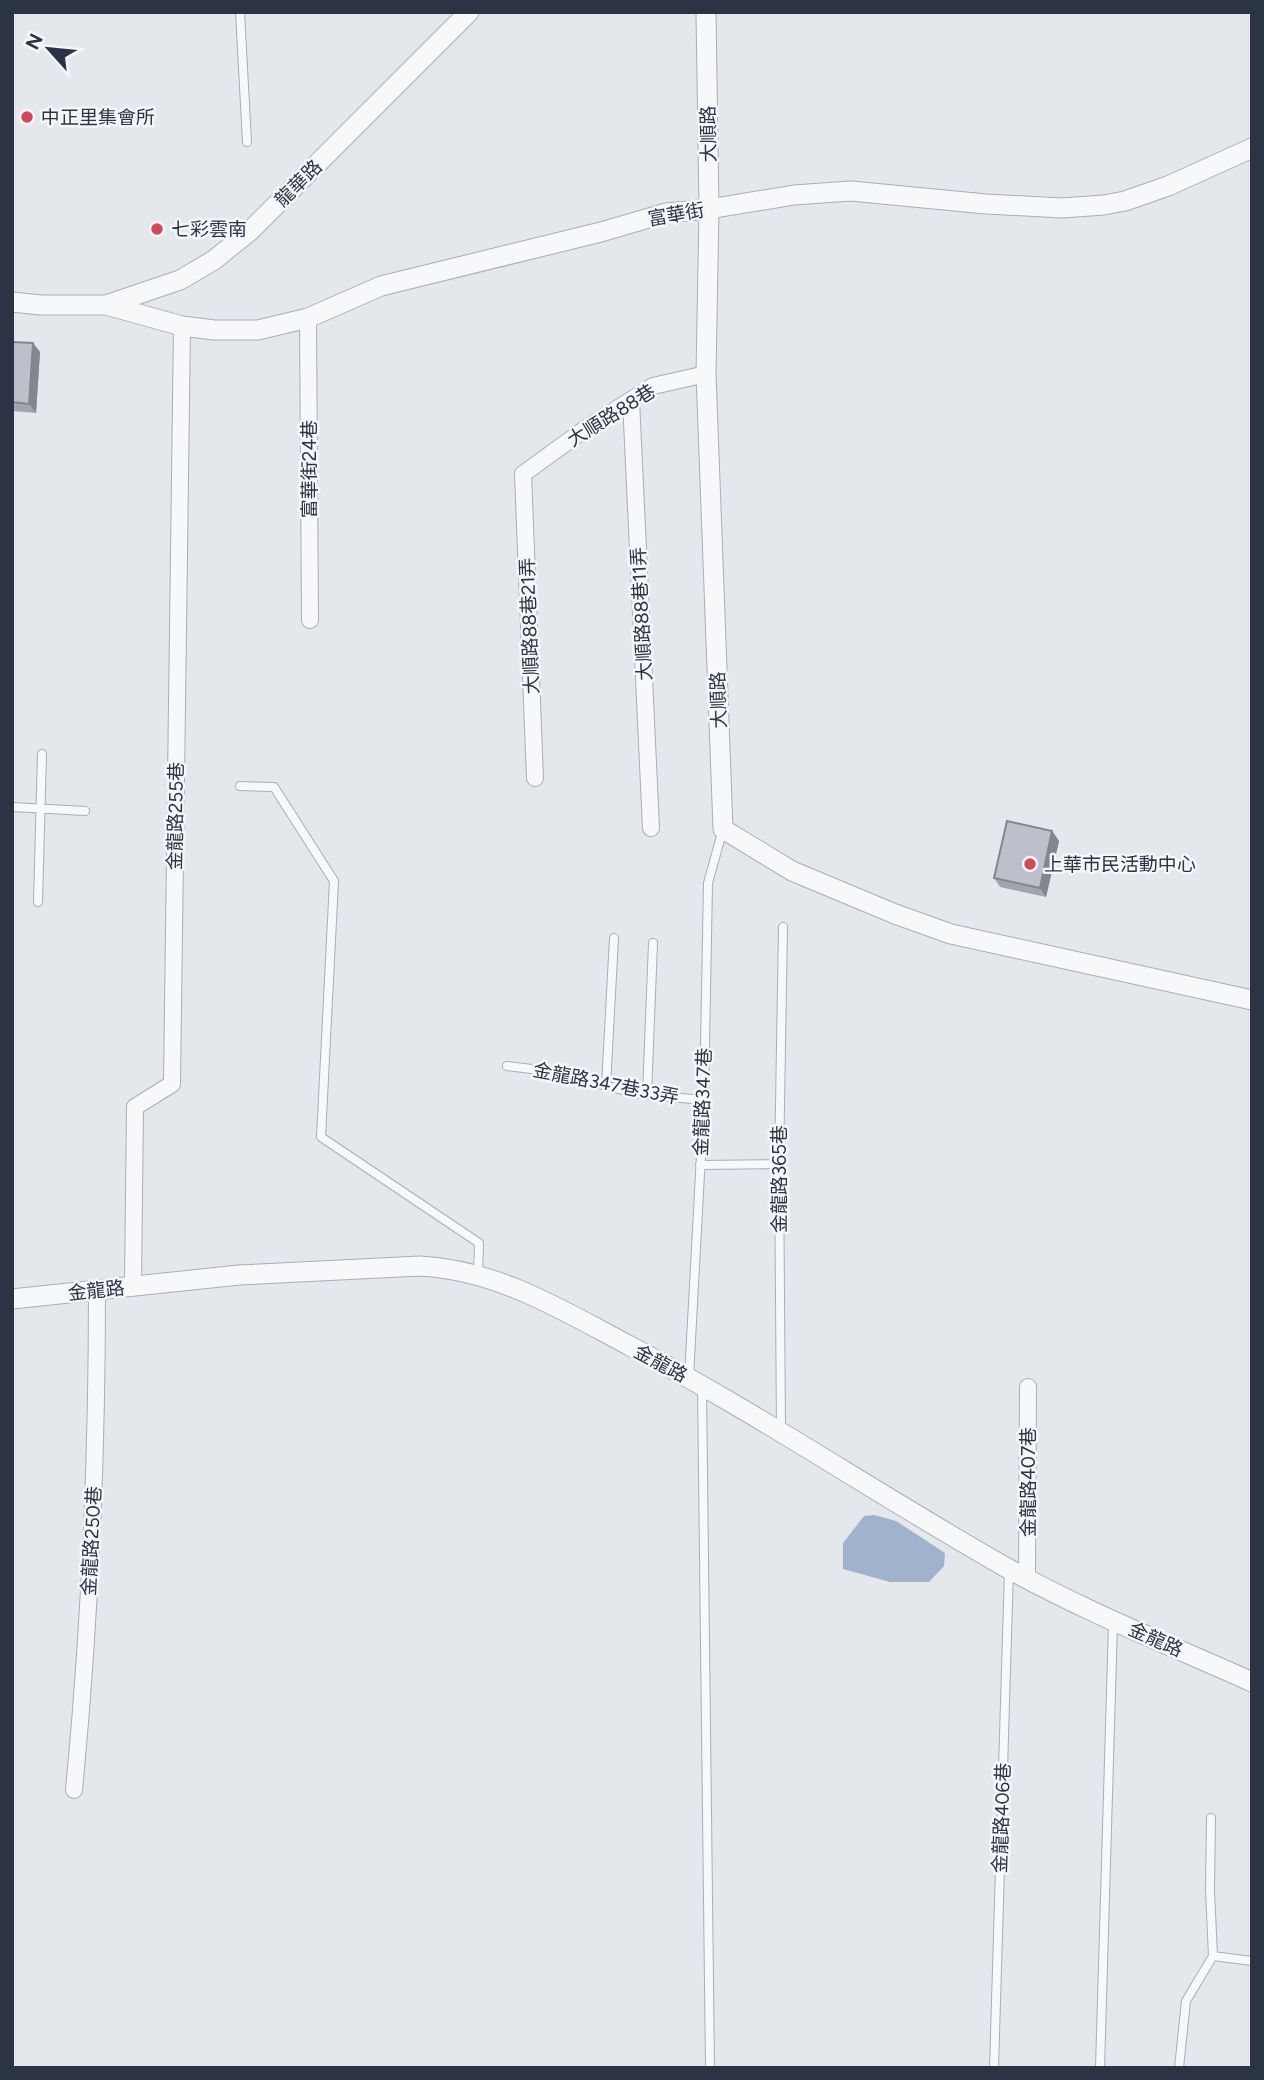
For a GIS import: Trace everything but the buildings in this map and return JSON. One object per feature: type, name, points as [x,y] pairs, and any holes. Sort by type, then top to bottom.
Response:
[{"type":"street","name":"龍華路","points":[[12,302],[106,305],[180,280],[214,260],[250,231],[470,12]]},
{"type":"street","name":"大順路","points":[[706,12],[709,209],[706,374],[723,829]]},
{"type":"street","name":"富華街","points":[[106,305],[182,326],[214,330],[258,330],[308,318],[392,283],[601,232],[666,213],[794,195],[851,191],[986,204],[1062,208],[1104,205],[1125,201],[1168,186],[1252,148]]},
{"type":"street","name":"富華街24巷","points":[[308,318],[310,620]]},
{"type":"street","name":"金龍路255巷","points":[[134,1286],[135,1107],[172,1084],[182,326]]},
{"type":"street","name":"大順路88巷","points":[[523,474],[585,429],[653,386],[706,374]]},
{"type":"street","name":"大順路88巷11弄","points":[[631,400],[651,828]]},
{"type":"street","name":"大順路88巷21弄","points":[[523,474],[535,778]]},
{"type":"street","points":[[723,829],[792,871],[951,934],[1252,1000]]},
{"type":"street","name":"金龍路","points":[[12,1299],[239,1275],[420,1266],[443,1267],[478,1274],[531,1293],[695,1381],[1018,1573],[1113,1620],[1252,1682]]},
{"type":"street","name":"金龍路250巷","points":[[74,1790],[82,1703],[97,1417],[97,1290]]},
{"type":"street","name":"金龍路407巷","points":[[1018,1573],[1028,1387]]},
{"type":"lane","points":[[240,12],[247,142]]},
{"type":"lane","points":[[38,902],[42,754]]},
{"type":"lane","points":[[240,786],[274,787],[334,881],[321,1138],[480,1243],[478,1274]]},
{"type":"lane","points":[[12,807],[85,811]]},
{"type":"lane","name":"金龍路347巷","points":[[710,2068],[695,1381],[708,883],[723,829]]},
{"type":"lane","name":"金龍路365巷","points":[[781,1432],[779,1164],[783,927]]},
{"type":"lane","points":[[606,1086],[614,938]]},
{"type":"lane","points":[[647,1094],[653,943]]},
{"type":"lane","name":"金龍路347巷33弄","points":[[507,1066],[565,1073],[606,1086],[647,1094],[704,1100]]},
{"type":"lane","points":[[700,1165],[779,1164]]},
{"type":"lane","name":"金龍路406巷","points":[[994,2068],[1018,1573]]},
{"type":"lane","points":[[1100,2068],[1113,1620]]},
{"type":"lane","points":[[1179,2068],[1186,2001],[1213,1956],[1210,1891],[1212,1818]]},
{"type":"lane","points":[[1213,1956],[1252,1961]]},
{"type":"water","points":[[874,1515],[896,1521],[945,1553],[944,1566],[929,1582],[890,1582],[843,1569],[843,1543],[864,1516]]},
{"type":"place","name":"中正里集會所","points":[[27,117]]},
{"type":"place","name":"七彩雲南","points":[[157,229]]},
{"type":"place","name":"上華市民活動中心","points":[[1030,864]]}]
